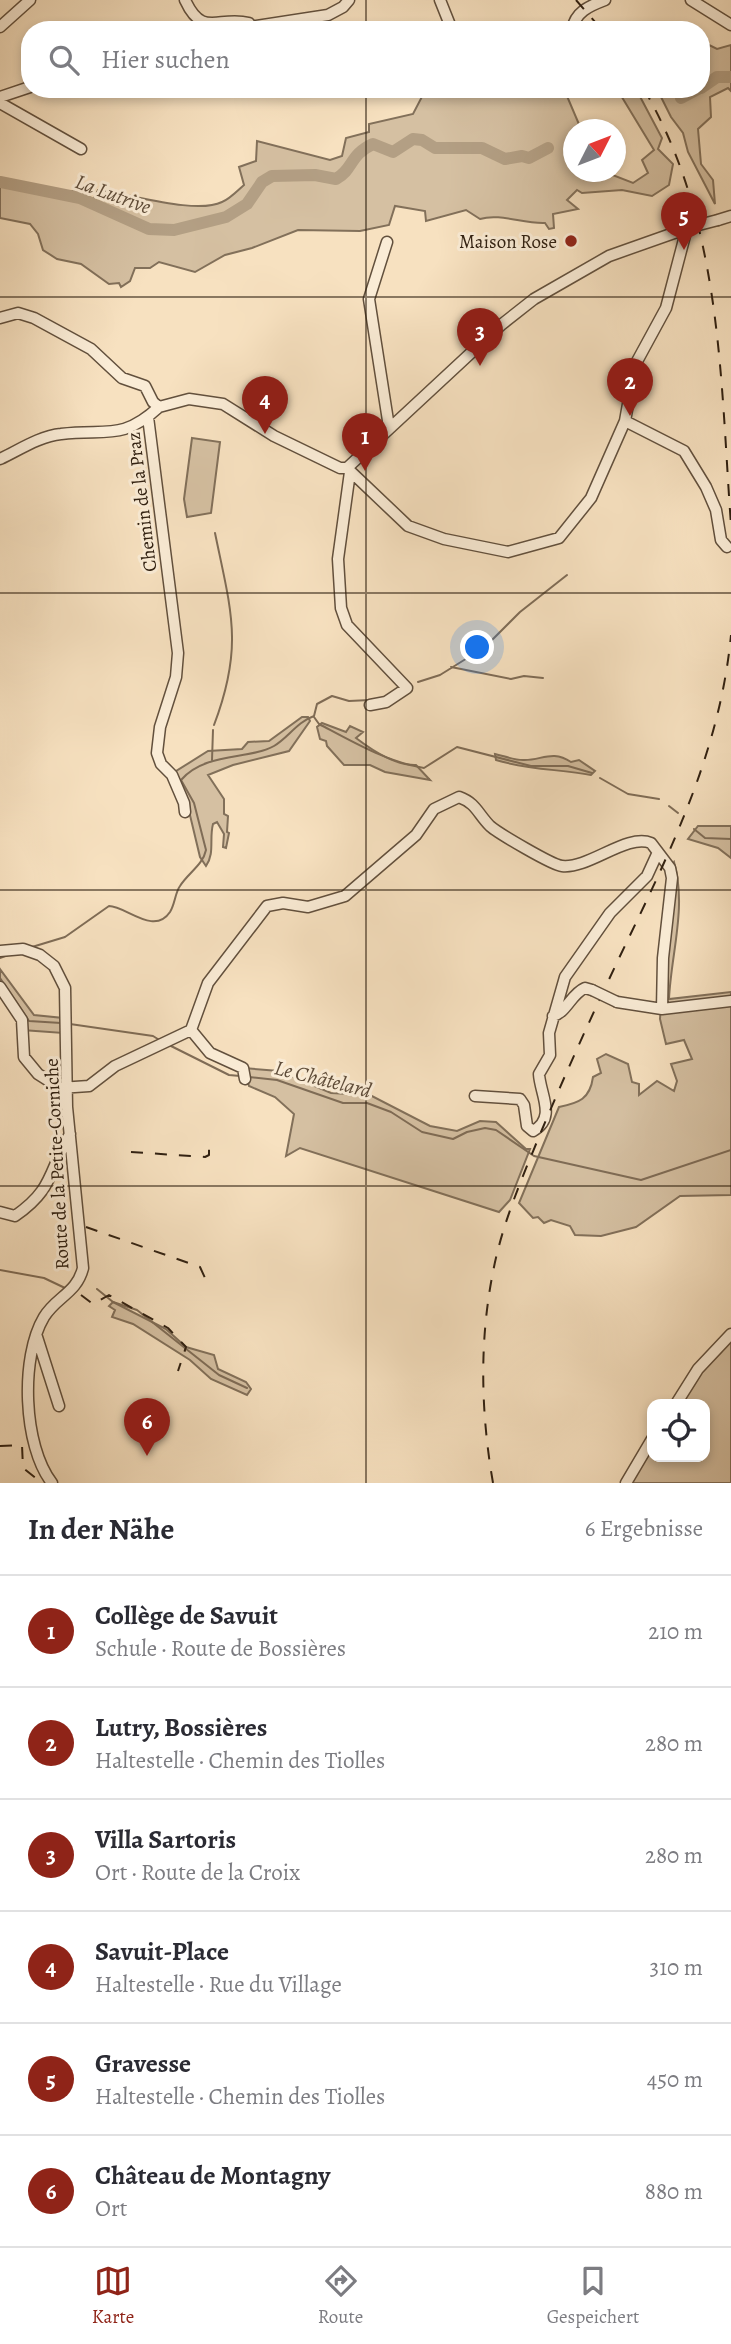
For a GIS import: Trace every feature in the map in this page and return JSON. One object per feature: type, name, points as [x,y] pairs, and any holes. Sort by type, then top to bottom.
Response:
[{"type":"street","points":[[0,27],[30,0]]},
{"type":"street","points":[[185,0],[200,21]]},
{"type":"street","points":[[293,21],[328,15],[343,8],[349,0]]},
{"type":"street","points":[[440,0],[448,21]]},
{"type":"street","points":[[573,21],[594,4],[605,0]]},
{"type":"street","points":[[691,0],[731,25]]},
{"type":"street","points":[[0,97],[21,90]]},
{"type":"street","points":[[0,103],[81,149]]},
{"type":"street","points":[[370,705],[386,702],[407,688],[346,625],[341,608],[338,559],[348,470],[389,427],[501,325],[553,286],[626,248],[731,216]]},
{"type":"street","points":[[0,459],[36,441],[61,434],[104,435],[148,417],[159,407],[189,400],[223,404],[274,436],[348,470],[408,526],[468,546],[508,552],[551,542],[576,520],[590,498],[625,421],[635,365],[666,308],[689,227]]},
{"type":"street","points":[[387,242],[369,299],[389,427]]},
{"type":"street","points":[[0,318],[18,313],[34,318],[91,349],[122,378],[140,383],[159,407]]},
{"type":"street","name":"Chemin de la Praz","points":[[148,417],[178,653],[176,677],[160,727],[157,753],[161,764],[172,775],[184,803],[185,813]]},
{"type":"street","points":[[625,421],[684,451],[706,487],[716,510],[721,540],[727,547]]},
{"type":"street","points":[[0,987],[22,1020],[24,1057],[31,1068],[54,1086],[89,1086],[115,1066],[191,1030],[208,983],[269,905],[283,903],[308,906],[345,896],[416,835],[434,809],[456,797],[476,807],[499,833],[554,864],[573,865],[640,841],[651,843],[670,868],[672,878],[663,958],[662,1009]]},
{"type":"street","points":[[475,1096],[520,1099],[524,1105],[528,1128],[533,1131],[538,1128],[547,1103],[539,1074],[550,1055],[549,1033],[565,977],[610,913],[647,876],[657,851]]},
{"type":"street","name":"Route de la Petite-Corniche","points":[[0,951],[23,949],[50,962],[65,988],[69,1134],[83,1268],[78,1283],[47,1314],[37,1336],[30,1364],[30,1419],[43,1469],[52,1483]]},
{"type":"street","points":[[553,1016],[560,1014],[578,992],[585,988],[617,1002],[662,1009],[731,1001]]},
{"type":"street","points":[[191,1030],[210,1053],[244,1073]]},
{"type":"street","points":[[0,1212],[15,1216],[37,1201],[44,1192],[69,1134]]},
{"type":"street","points":[[679,1399],[698,1369],[731,1334]]},
{"type":"street","points":[[37,1336],[60,1406]]},
{"type":"street","points":[[626,1483],[647,1447]]},
{"type":"shaded area","points":[[731,45],[731,91],[728,88],[710,97],[710,46],[717,49]]},
{"type":"shaded area","points":[[710,97],[711,117],[698,129],[701,164],[713,180],[715,204],[688,152],[683,133],[662,98]]},
{"type":"shaded area","points":[[421,98],[568,98],[577,119],[563,119],[563,182],[626,180],[633,183],[648,173],[642,160],[654,150],[622,98],[641,98],[662,138],[658,149],[673,164],[669,185],[652,196],[622,190],[582,193],[577,190],[567,200],[578,209],[553,214],[554,228],[549,229],[545,223],[496,217],[480,219],[466,210],[426,221],[425,211],[395,206],[389,225],[360,231],[298,230],[252,248],[225,255],[195,272],[159,262],[150,268],[135,268],[130,281],[121,287],[119,283],[109,284],[81,264],[57,259],[43,250],[38,234],[30,224],[0,218],[0,186],[35,188],[69,199],[72,191],[82,192],[82,200],[92,202],[98,190],[179,205],[196,206],[222,202],[244,185],[239,167],[256,161],[257,141],[330,160],[342,156],[346,138],[369,132],[369,124],[413,114]]},
{"type":"shaded area","points":[[192,438],[220,442],[211,513],[187,517],[184,499]]},
{"type":"shaded area","points":[[302,717],[308,717],[310,721],[289,751],[233,765],[208,775],[224,799],[224,814],[228,816],[229,833],[226,848],[223,847],[224,834],[217,822],[213,824],[210,856],[206,866],[200,857],[189,811],[173,773],[208,751],[242,749],[248,742],[269,741]]},
{"type":"shaded area","points":[[322,723],[346,732],[350,726],[363,732],[356,738],[377,753],[408,765],[416,765],[430,780],[385,772],[370,765],[344,765],[327,746],[326,741],[320,739],[317,727]]},
{"type":"shaded area","points":[[495,754],[523,760],[558,756],[571,762],[579,760],[595,771],[591,775],[520,766],[496,760]]},
{"type":"shaded area","points":[[698,826],[731,826],[731,858],[718,848],[688,839]]},
{"type":"shaded area","points":[[674,862],[678,879],[679,913],[669,999],[731,992],[731,1195],[680,1196],[636,1227],[601,1236],[575,1235],[570,1226],[551,1220],[544,1223],[538,1217],[533,1218],[519,1203],[559,1107],[578,1102],[586,1095],[593,1077],[601,1073],[597,1059],[606,1054],[628,1064],[632,1082],[639,1084],[639,1095],[657,1081],[674,1091],[677,1081],[671,1064],[692,1059],[684,1040],[666,1044],[660,1019],[670,868]]},
{"type":"shaded area","points":[[0,969],[34,1015],[63,1018],[63,1033],[22,1030],[0,987]]},
{"type":"shaded area","points":[[243,1068],[279,1071],[331,1093],[370,1095],[430,1126],[457,1131],[480,1121],[496,1122],[526,1149],[530,1149],[510,1200],[499,1212],[300,1148],[286,1156],[294,1114],[275,1097],[249,1086]]},
{"type":"shaded area","points":[[113,1302],[166,1329],[186,1347],[214,1355],[218,1369],[246,1382],[251,1389],[247,1395],[211,1379],[190,1360],[133,1324],[112,1317],[115,1310],[109,1306]]},
{"type":"shaded area","points":[[731,1334],[731,1483],[627,1483],[647,1448],[647,1462],[710,1462],[710,1399],[680,1399]]},
{"type":"waterway","name":"La Lutrive","points":[[710,82],[717,77],[731,77]]},
{"type":"waterway","name":"La Lutrive","points":[[0,182],[80,198],[149,229],[174,230],[226,217],[247,204],[262,182],[272,176],[315,175],[336,179],[346,171],[355,157],[373,144],[393,152],[413,139],[422,140],[435,148],[482,148],[505,159],[522,156],[529,158],[548,148]]},
{"type":"waterway","points":[[214,725],[229,673],[232,650],[230,607],[215,533]]},
{"type":"waterway","points":[[418,682],[440,675],[485,647],[520,612],[567,575]]},
{"type":"waterway","points":[[451,667],[511,679],[524,676],[543,678]]},
{"type":"waterway","points":[[314,716],[317,704],[332,696],[349,701],[370,700]]},
{"type":"waterway","points":[[32,947],[65,937],[109,906],[148,921],[163,919],[172,909],[180,886],[202,860],[206,850],[194,803],[181,780],[202,765],[274,746],[314,716]]},
{"type":"waterway","points":[[314,717],[319,724],[370,750],[424,768],[457,747],[531,766],[568,766],[592,773]]},
{"type":"waterway","points":[[212,760],[213,730]]},
{"type":"waterway","points":[[600,778],[628,794],[659,799]]},
{"type":"waterway","points":[[669,806],[678,813]]},
{"type":"waterway","points":[[694,829],[705,838],[731,839]]},
{"type":"waterway","name":"Le Châtelard","points":[[0,958],[8,955]]},
{"type":"waterway","name":"Le Châtelard","points":[[0,978],[29,1021],[61,1023]]},
{"type":"waterway","name":"Le Châtelard","points":[[70,1024],[153,1036],[161,1041]]},
{"type":"waterway","name":"Le Châtelard","points":[[169,1045],[229,1075],[240,1076]]},
{"type":"waterway","name":"Le Châtelard","points":[[249,1077],[277,1080],[343,1103],[367,1103],[391,1112],[422,1132],[453,1139],[485,1128],[496,1130],[534,1156],[641,1180],[731,1150]]},
{"type":"waterway","points":[[0,1270],[44,1278],[65,1288]]},
{"type":"waterway","points":[[97,1289],[113,1302],[137,1310],[219,1375],[247,1388]]},
{"type":"railway","points":[[576,0],[594,21]]},
{"type":"railway","points":[[649,98],[670,140],[689,193],[703,246],[719,356],[731,525]]},
{"type":"railway","points":[[493,1483],[483,1378],[488,1298],[502,1236],[560,1087],[658,877],[691,799],[716,719],[731,635]]},
{"type":"railway","points":[[131,1152],[205,1157],[209,1155],[209,1147]]},
{"type":"railway","points":[[86,1227],[200,1267],[205,1278]]},
{"type":"railway","points":[[81,1295],[93,1304],[109,1295],[168,1328],[186,1347],[178,1371]]},
{"type":"railway","points":[[0,1446],[22,1445],[23,1468],[42,1483]]},
{"type":"place","name":"Maison Rose","points":[[571,241]]},
{"type":"place","name":"Gravesse","points":[[684,250]]},
{"type":"place","name":"Villa Sartoris","points":[[480,366]]},
{"type":"place","name":"Lutry, Bossières","points":[[630,416]]},
{"type":"place","name":"Savuit-Place","points":[[265,434]]},
{"type":"place","name":"Collège de Savuit","points":[[365,471]]},
{"type":"place","name":"Château de Montagny","points":[[147,1456]]}]
